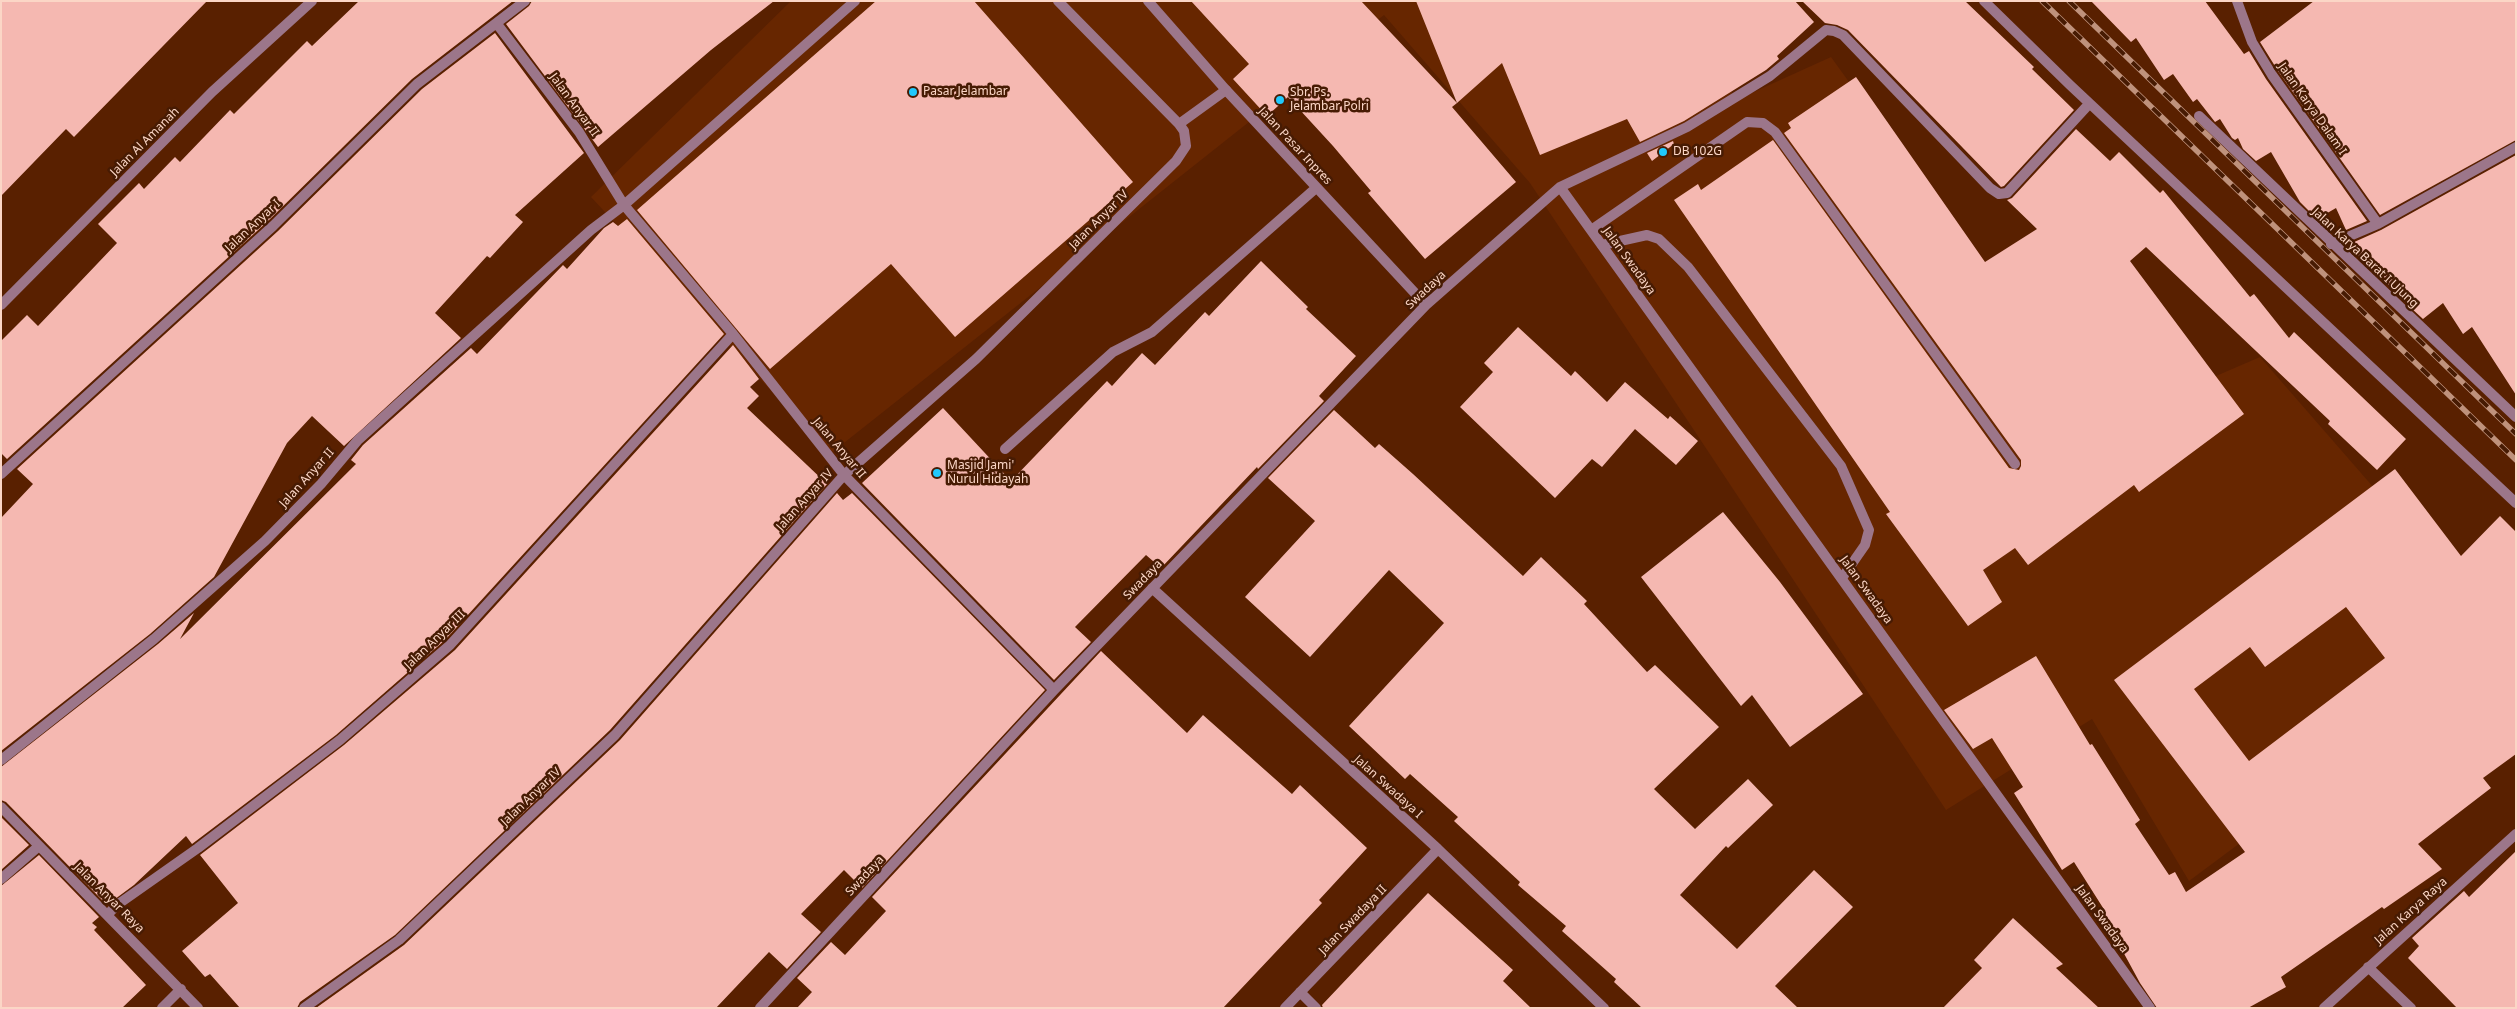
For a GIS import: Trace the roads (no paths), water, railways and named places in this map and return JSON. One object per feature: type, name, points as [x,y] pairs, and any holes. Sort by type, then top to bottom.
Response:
[{"type":"street","name":"Jalan Al Amanah","points":[[1,305],[212,92],[312,1]]},
{"type":"street","name":"Jalan Anyar I","points":[[1,474],[273,226],[417,84],[525,1]]},
{"type":"street","points":[[624,205],[855,1]]},
{"type":"street","name":"Jalan Anyar IV","points":[[304,1008],[399,940],[615,734],[844,476],[976,359],[1176,162],[1186,146],[1184,131],[1179,124],[1058,1]]},
{"type":"street","name":"Jalan Pasar Inpres","points":[[1148,1],[1226,90],[1426,305]]},
{"type":"street","points":[[1984,1],[2090,104],[2516,503]]},
{"type":"street","name":"Jalan Karya Dalam I","points":[[2237,1],[2252,42],[2272,75],[2378,224]]},
{"type":"street","name":"Jalan Anyar II","points":[[497,24],[579,132],[624,205],[733,334],[844,476],[1054,690]]},
{"type":"street","name":"Swadaya","points":[[760,1008],[1054,690],[1426,305],[1560,187],[1687,127],[1770,76],[1826,30],[1842,35],[1990,188],[1999,194],[2007,193],[2090,104]]},
{"type":"street","points":[[1179,124],[1226,90]]},
{"type":"street","name":"Jalan Karya Barat I Ujung","points":[[2199,116],[2516,417]]},
{"type":"street","points":[[1591,230],[1747,122],[1763,123],[1775,132],[2015,464]]},
{"type":"street","points":[[2332,244],[2378,224],[2516,147]]},
{"type":"street","name":"Jalan Swadaya","points":[[1560,187],[2150,1008]]},
{"type":"street","points":[[1005,449],[1113,352],[1152,332],[1316,188]]},
{"type":"street","name":"Jalan Anyar II","points":[[1,760],[154,639],[265,541],[321,484],[358,440],[591,230],[624,205]]},
{"type":"street","points":[[1602,245],[1647,235],[1659,239],[1688,267],[1841,466],[1869,530],[1865,545],[1842,578]]},
{"type":"street","name":"Jalan Anyar III","points":[[108,914],[117,905],[198,848],[332,746],[450,645],[733,334]]},
{"type":"street","name":"Jalan Swadaya I","points":[[1152,588],[1438,849],[1604,1008]]},
{"type":"street","name":"Jalan Anyar Raya","points":[[1,807],[108,914],[198,1008]]},
{"type":"street","name":"Jalan Karya Raya","points":[[2324,1008],[2516,834]]},
{"type":"street","points":[[1,879],[39,846]]},
{"type":"street","name":"Jalan Swadaya II","points":[[1285,1008],[1438,849]]},
{"type":"street","points":[[2368,967],[2411,1008]]},
{"type":"street","points":[[162,1008],[181,989]]},
{"type":"street","points":[[1300,992],[1316,1008]]},
{"type":"railway","points":[[2042,1],[2516,460]]},
{"type":"railway","points":[[2069,1],[2516,434]]},
{"type":"place","name":"Pasar Jelambar","points":[[913,92]]},
{"type":"place","name":"Sbr. Ps. Jelambar Polri","points":[[1280,100]]},
{"type":"place","name":"DB 102G","points":[[1663,152]]},
{"type":"place","name":"Masjid Jami' Nurul Hidayah","points":[[937,473]]}]
